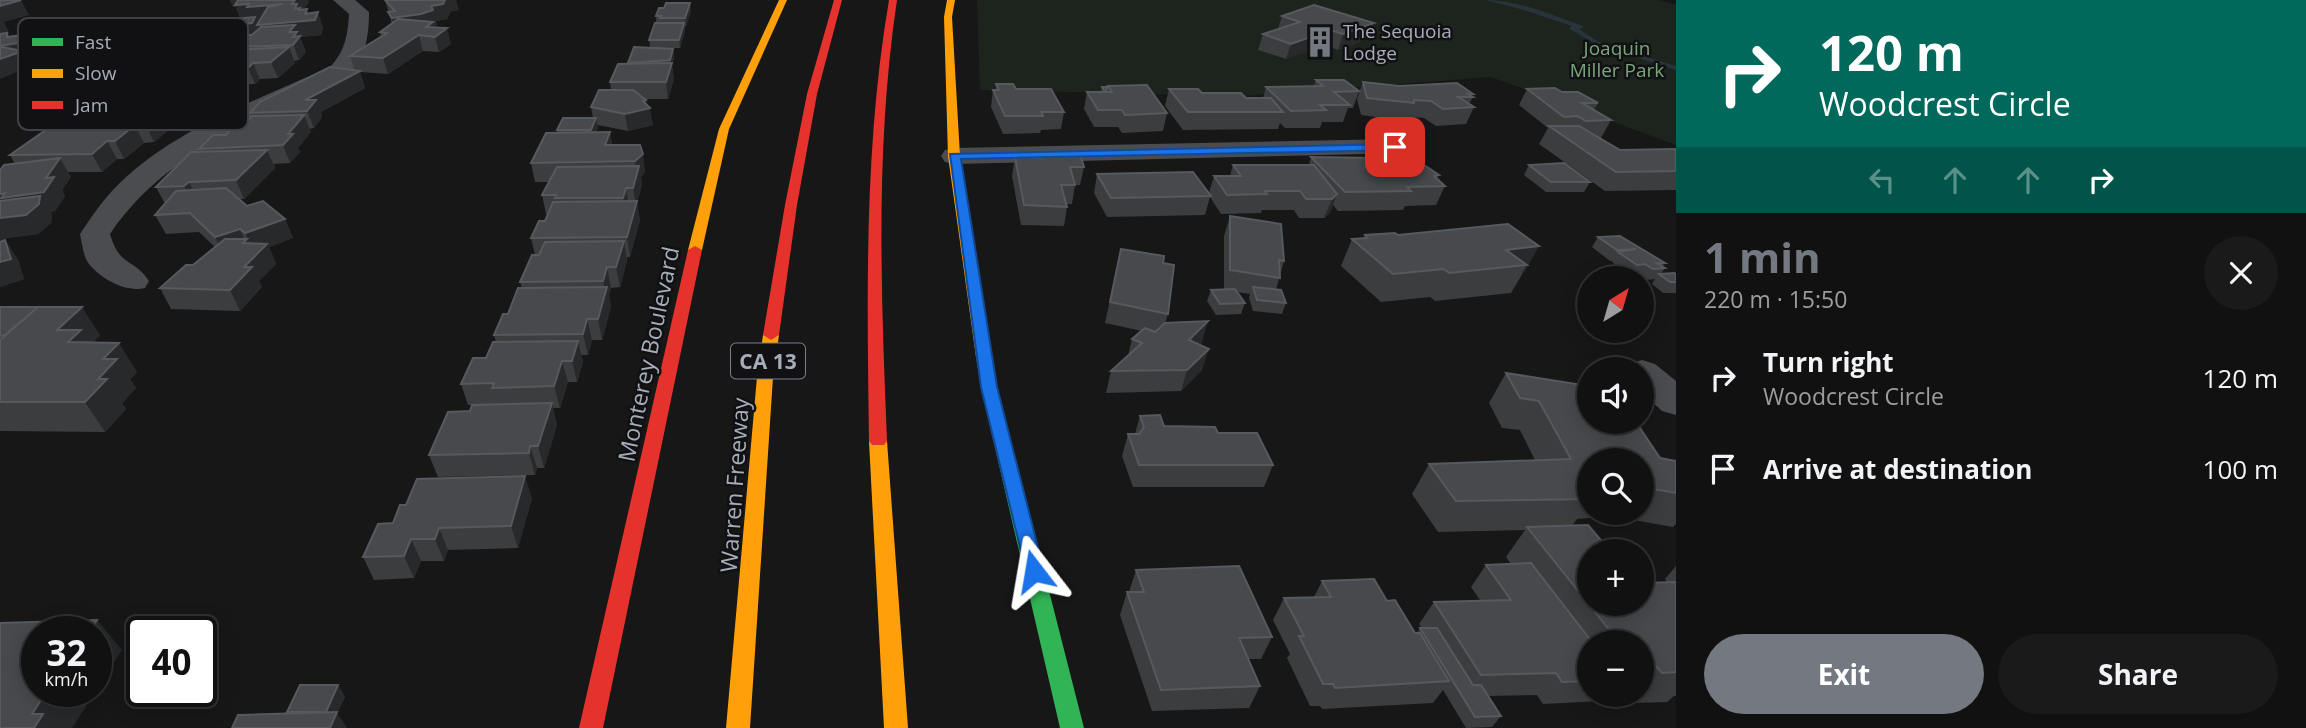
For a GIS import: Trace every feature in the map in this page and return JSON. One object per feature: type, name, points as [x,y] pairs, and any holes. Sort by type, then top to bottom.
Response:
[{"type":"main road","name":"Monterey Boulevard","points":[[591,728],[717,148],[727,115],[760,54],[783,0]]},
{"type":"main road","name":"Warren Freeway","points":[[738,728],[765,377],[805,131],[815,82],[838,0]]},
{"type":"main road","points":[[894,0],[880,96],[875,207],[876,381],[896,728]]},
{"type":"main road","points":[[951,0],[948,17],[954,156],[989,387],[1072,728]]},
{"type":"street","points":[[248,115],[339,71],[353,56],[359,12],[342,0]]},
{"type":"street","points":[[133,281],[101,258],[95,234],[126,192],[165,160],[218,130]]},
{"type":"street","points":[[954,156],[1395,147]]},
{"type":"street","points":[[1654,383],[1676,402]]},
{"type":"green space","name":"Joaquin Miller Park","points":[[977,0],[1658,0],[1676,5],[1676,145],[1491,77],[1242,96],[980,90]]},
{"type":"building","points":[[0,0],[21,0],[0,6]]},
{"type":"building","points":[[238,0],[295,0],[292,4],[297,4],[295,9],[307,9],[305,14],[318,12],[315,20],[257,25],[268,7],[283,4],[247,7],[249,4],[235,5]]},
{"type":"building","points":[[385,0],[445,0],[443,4],[431,6],[433,10],[392,18],[388,12],[395,11]]},
{"type":"building","points":[[666,3],[690,3],[685,18],[656,16],[659,8],[664,8]]},
{"type":"building","points":[[1314,5],[1374,23],[1343,34],[1330,30],[1291,44],[1263,34],[1300,22],[1282,16]]},
{"type":"building","points":[[255,17],[252,23],[248,23],[248,18],[244,18]]},
{"type":"building","points":[[398,19],[433,22],[426,27],[447,28],[435,37],[419,35],[383,58],[350,56],[387,33],[380,32]]},
{"type":"building","points":[[655,23],[684,23],[679,40],[649,40]]},
{"type":"building","points":[[295,25],[289,32],[297,32],[293,37],[300,36],[293,45],[248,47],[248,35],[261,27]]},
{"type":"building","points":[[7,33],[7,37],[18,36],[18,43],[0,46],[0,34]]},
{"type":"building","points":[[289,47],[271,62],[253,63],[248,68],[248,49]]},
{"type":"building","points":[[634,47],[673,49],[670,60],[628,63]]},
{"type":"building","points":[[0,48],[18,50],[18,53],[0,59]]},
{"type":"building","points":[[672,63],[666,82],[610,82],[618,64]]},
{"type":"building","points":[[330,67],[360,71],[305,100],[316,100],[307,111],[250,113],[260,102]]},
{"type":"building","points":[[1316,80],[1344,80],[1359,91],[1334,92],[1350,105],[1320,105],[1326,110],[1291,111],[1266,87],[1323,86]]},
{"type":"building","points":[[1363,82],[1399,86],[1457,83],[1473,94],[1468,94],[1473,97],[1458,97],[1474,107],[1443,109],[1431,101],[1414,100],[1414,103],[1367,98]]},
{"type":"building","points":[[996,84],[1013,84],[1016,89],[1051,89],[1064,112],[1041,112],[1043,116],[1005,116],[993,90],[999,90]]},
{"type":"building","points":[[1147,85],[1167,113],[1125,115],[1122,110],[1098,110],[1087,92],[1112,92],[1108,86]]},
{"type":"building","points":[[1555,88],[1562,92],[1578,92],[1598,103],[1582,103],[1611,120],[1586,121],[1577,116],[1564,117],[1527,89]]},
{"type":"building","points":[[1169,89],[1198,89],[1202,93],[1241,93],[1246,98],[1271,98],[1283,112],[1188,112]]},
{"type":"building","points":[[599,90],[633,90],[646,100],[643,101],[650,108],[625,114],[591,107]]},
{"type":"building","points":[[304,115],[288,134],[293,134],[283,145],[199,149],[213,135],[226,135],[230,130],[248,130],[248,120],[252,116]]},
{"type":"building","points":[[563,118],[596,118],[591,130],[557,130]]},
{"type":"building","points":[[1549,126],[1579,126],[1620,150],[1676,149],[1676,171],[1616,172]]},
{"type":"building","points":[[46,130],[129,130],[115,141],[107,141],[92,154],[10,155]]},
{"type":"building","points":[[610,132],[605,145],[640,145],[643,154],[635,161],[531,163],[546,133]]},
{"type":"building","points":[[267,150],[236,180],[189,182],[184,186],[156,187],[191,152]]},
{"type":"building","points":[[1040,153],[1080,154],[1084,167],[1070,167],[1075,185],[1061,185],[1067,207],[1024,205],[1015,157],[1042,158]]},
{"type":"building","points":[[1311,157],[1377,158],[1382,164],[1421,163],[1439,175],[1434,176],[1445,186],[1407,187],[1411,191],[1345,192]]},
{"type":"building","points":[[60,158],[46,178],[54,177],[44,192],[1,198],[5,193],[0,194],[0,170],[4,165]]},
{"type":"building","points":[[1564,163],[1590,182],[1551,182],[1529,165]]},
{"type":"building","points":[[1233,165],[1314,165],[1337,194],[1332,199],[1306,199],[1300,191],[1227,195],[1214,176],[1241,176]]},
{"type":"building","points":[[639,166],[633,188],[626,188],[623,198],[555,198],[556,195],[542,195],[557,167]]},
{"type":"building","points":[[1193,172],[1211,196],[1111,198],[1097,174]]},
{"type":"building","points":[[226,188],[247,206],[263,201],[285,219],[245,233],[240,229],[215,237],[190,213],[155,215],[176,191]]},
{"type":"building","points":[[40,196],[39,204],[26,215],[0,218],[0,201]]},
{"type":"building","points":[[637,201],[627,237],[531,238],[539,221],[545,221],[553,202]]},
{"type":"building","points":[[1230,216],[1281,224],[1284,261],[1279,260],[1280,278],[1230,270]]},
{"type":"building","points":[[1508,224],[1539,246],[1506,250],[1527,265],[1449,273],[1444,269],[1393,274],[1352,239],[1367,238],[1365,235],[1398,235]]},
{"type":"building","points":[[1620,236],[1665,263],[1657,263],[1665,268],[1637,265],[1618,252],[1636,249],[1617,250],[1598,237]]},
{"type":"building","points":[[225,239],[247,239],[243,243],[267,244],[244,267],[252,267],[230,290],[160,288],[186,265],[193,265]]},
{"type":"building","points":[[5,240],[11,259],[0,262],[0,242]]},
{"type":"building","points":[[624,241],[616,267],[607,267],[603,281],[520,282],[532,255],[539,255],[545,242]]},
{"type":"building","points":[[1121,249],[1164,256],[1163,263],[1174,265],[1168,314],[1110,302]]},
{"type":"building","points":[[1674,273],[1676,282],[1670,282],[1659,274]]},
{"type":"building","points":[[607,287],[598,319],[587,319],[583,334],[494,335],[503,314],[508,314],[518,288]]},
{"type":"building","points":[[1253,287],[1281,290],[1286,303],[1257,300]]},
{"type":"building","points":[[1235,289],[1245,303],[1220,304],[1211,290]]},
{"type":"building","points":[[0,307],[38,307],[5,335],[0,336]]},
{"type":"building","points":[[38,307],[82,307],[57,330],[81,330],[68,342],[119,343],[103,359],[117,359],[98,379],[107,379],[85,402],[0,402],[0,340]]},
{"type":"building","points":[[1208,321],[1189,340],[1209,349],[1187,370],[1111,371],[1142,343],[1132,339],[1145,328],[1155,332],[1165,323]]},
{"type":"building","points":[[578,341],[572,361],[562,361],[554,386],[492,388],[494,383],[461,384],[473,358],[486,358],[493,342]]},
{"type":"building","points":[[1506,373],[1577,384],[1577,434],[1644,434],[1653,448],[1577,448],[1577,499],[1456,501],[1429,464],[1571,459],[1539,401],[1520,398]]},
{"type":"building","points":[[552,403],[538,446],[530,446],[529,453],[429,455],[448,412],[470,411],[472,405]]},
{"type":"building","points":[[1160,415],[1164,426],[1215,427],[1218,433],[1257,433],[1273,465],[1139,465],[1128,434],[1139,434],[1144,427],[1140,416]]},
{"type":"building","points":[[1654,449],[1660,458],[1676,461],[1676,493],[1654,489]]},
{"type":"building","points":[[525,476],[511,526],[439,528],[435,539],[411,539],[404,556],[363,557],[378,524],[393,523],[400,505],[406,505],[417,479]]},
{"type":"building","points":[[1588,525],[1600,539],[1577,539],[1577,590],[1527,527]]},
{"type":"building","points":[[1531,563],[1583,630],[1577,630],[1577,681],[1562,682],[1556,673],[1481,675],[1434,602],[1511,600],[1486,565]]},
{"type":"building","points":[[1239,566],[1272,637],[1239,638],[1260,686],[1161,690],[1127,592],[1144,592],[1136,570]]},
{"type":"building","points":[[1374,579],[1387,601],[1395,600],[1415,633],[1420,633],[1449,681],[1335,688],[1333,684],[1323,684],[1299,636],[1304,636],[1284,598],[1331,597],[1322,581]]},
{"type":"building","points":[[1676,582],[1676,672],[1662,673],[1654,667],[1654,630],[1609,630],[1598,616],[1654,616],[1654,583]]},
{"type":"building","points":[[21,622],[21,707],[37,707],[32,714],[43,714],[34,728],[0,728],[0,623]]},
{"type":"building","points":[[1420,628],[1437,628],[1473,685],[1481,685],[1501,716],[1475,717]]},
{"type":"building","points":[[300,685],[338,685],[326,712],[287,712]]},
{"type":"building","points":[[337,712],[330,728],[232,728],[238,715]]},
{"type":"waterway","points":[[1489,0],[1522,7],[1581,27],[1572,28],[1597,43],[1676,68]]},
{"type":"traffic: fast","points":[[984,357],[1072,728]]},
{"type":"traffic: slow","points":[[695,250],[724,129],[783,0]]},
{"type":"traffic: slow","points":[[951,0],[948,17],[954,156],[984,357]]},
{"type":"traffic: slow","points":[[738,728],[765,377],[771,335]]},
{"type":"traffic: slow","points":[[878,441],[896,728]]},
{"type":"traffic: jam","points":[[771,335],[812,94],[838,0]]},
{"type":"traffic: jam","points":[[878,441],[874,275],[875,164],[884,54],[893,0]]},
{"type":"traffic: jam","points":[[591,728],[695,250]]},
{"type":"place","name":"The Sequoia Lodge","points":[[1320,42]]},
{"type":"route","points":[[1034,571],[989,387],[954,156],[1395,147]]}]
